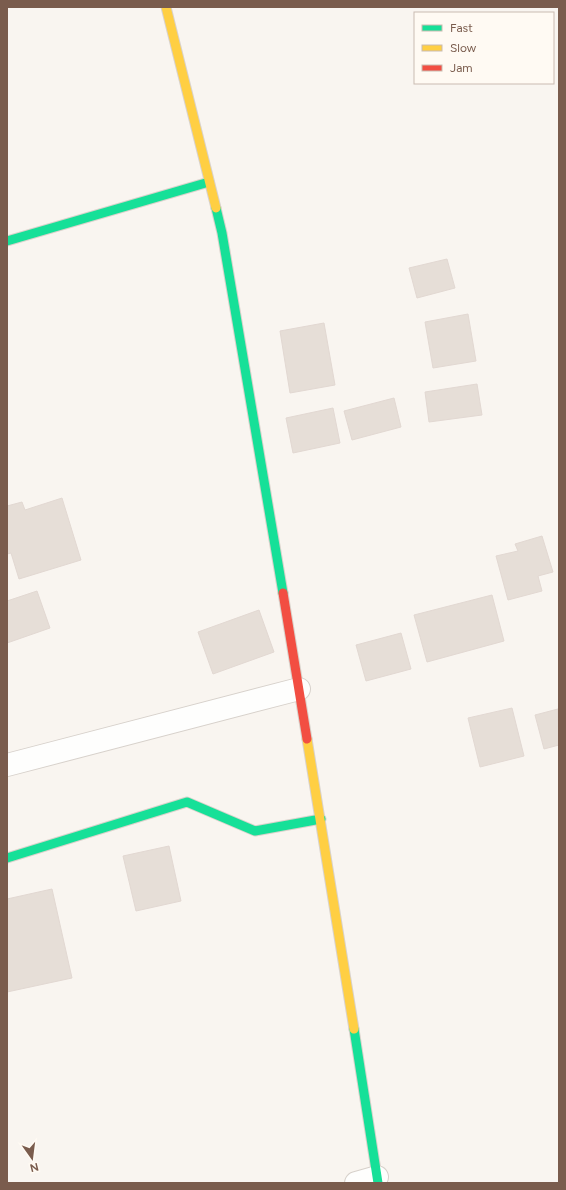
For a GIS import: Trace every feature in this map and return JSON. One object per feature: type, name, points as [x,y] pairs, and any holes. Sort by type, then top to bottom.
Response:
[{"type":"street","points":[[166,7],[222,233],[321,819],[378,1180],[356,1183]]},
{"type":"street","points":[[7,241],[209,182]]},
{"type":"street","points":[[7,765],[299,689]]},
{"type":"street","points":[[7,858],[187,802],[255,831],[321,819]]},
{"type":"building","points":[[447,259],[455,288],[417,298],[409,268]]},
{"type":"building","points":[[468,314],[476,361],[433,368],[425,322]]},
{"type":"building","points":[[324,323],[335,385],[290,393],[280,331]]},
{"type":"building","points":[[477,384],[482,415],[429,422],[425,392]]},
{"type":"building","points":[[394,398],[401,427],[352,440],[344,411]]},
{"type":"building","points":[[333,408],[340,443],[293,453],[286,418]]},
{"type":"building","points":[[62,498],[81,560],[19,579],[11,553],[7,554],[7,506],[22,502],[25,510]]},
{"type":"building","points":[[542,536],[553,572],[538,576],[542,591],[508,600],[496,556],[518,551],[515,544]]},
{"type":"building","points":[[37,591],[50,628],[7,643],[7,601]]},
{"type":"building","points":[[492,595],[504,641],[427,662],[414,615]]},
{"type":"building","points":[[259,610],[274,652],[213,674],[198,632]]},
{"type":"building","points":[[401,633],[411,669],[366,681],[356,645]]},
{"type":"building","points":[[512,708],[524,756],[480,767],[468,718]]},
{"type":"building","points":[[558,709],[559,745],[544,749],[535,715]]},
{"type":"building","points":[[169,846],[181,901],[136,911],[123,856]]},
{"type":"building","points":[[52,889],[72,978],[7,992],[7,899]]},
{"type":"traffic: fast","points":[[7,241],[209,182]]},
{"type":"traffic: fast","points":[[216,208],[222,233],[283,593]]},
{"type":"traffic: fast","points":[[7,858],[187,802],[255,831],[321,819]]},
{"type":"traffic: fast","points":[[354,1029],[378,1183]]},
{"type":"traffic: slow","points":[[166,7],[216,208]]},
{"type":"traffic: slow","points":[[307,739],[354,1029]]},
{"type":"traffic: jam","points":[[283,593],[307,739]]}]
